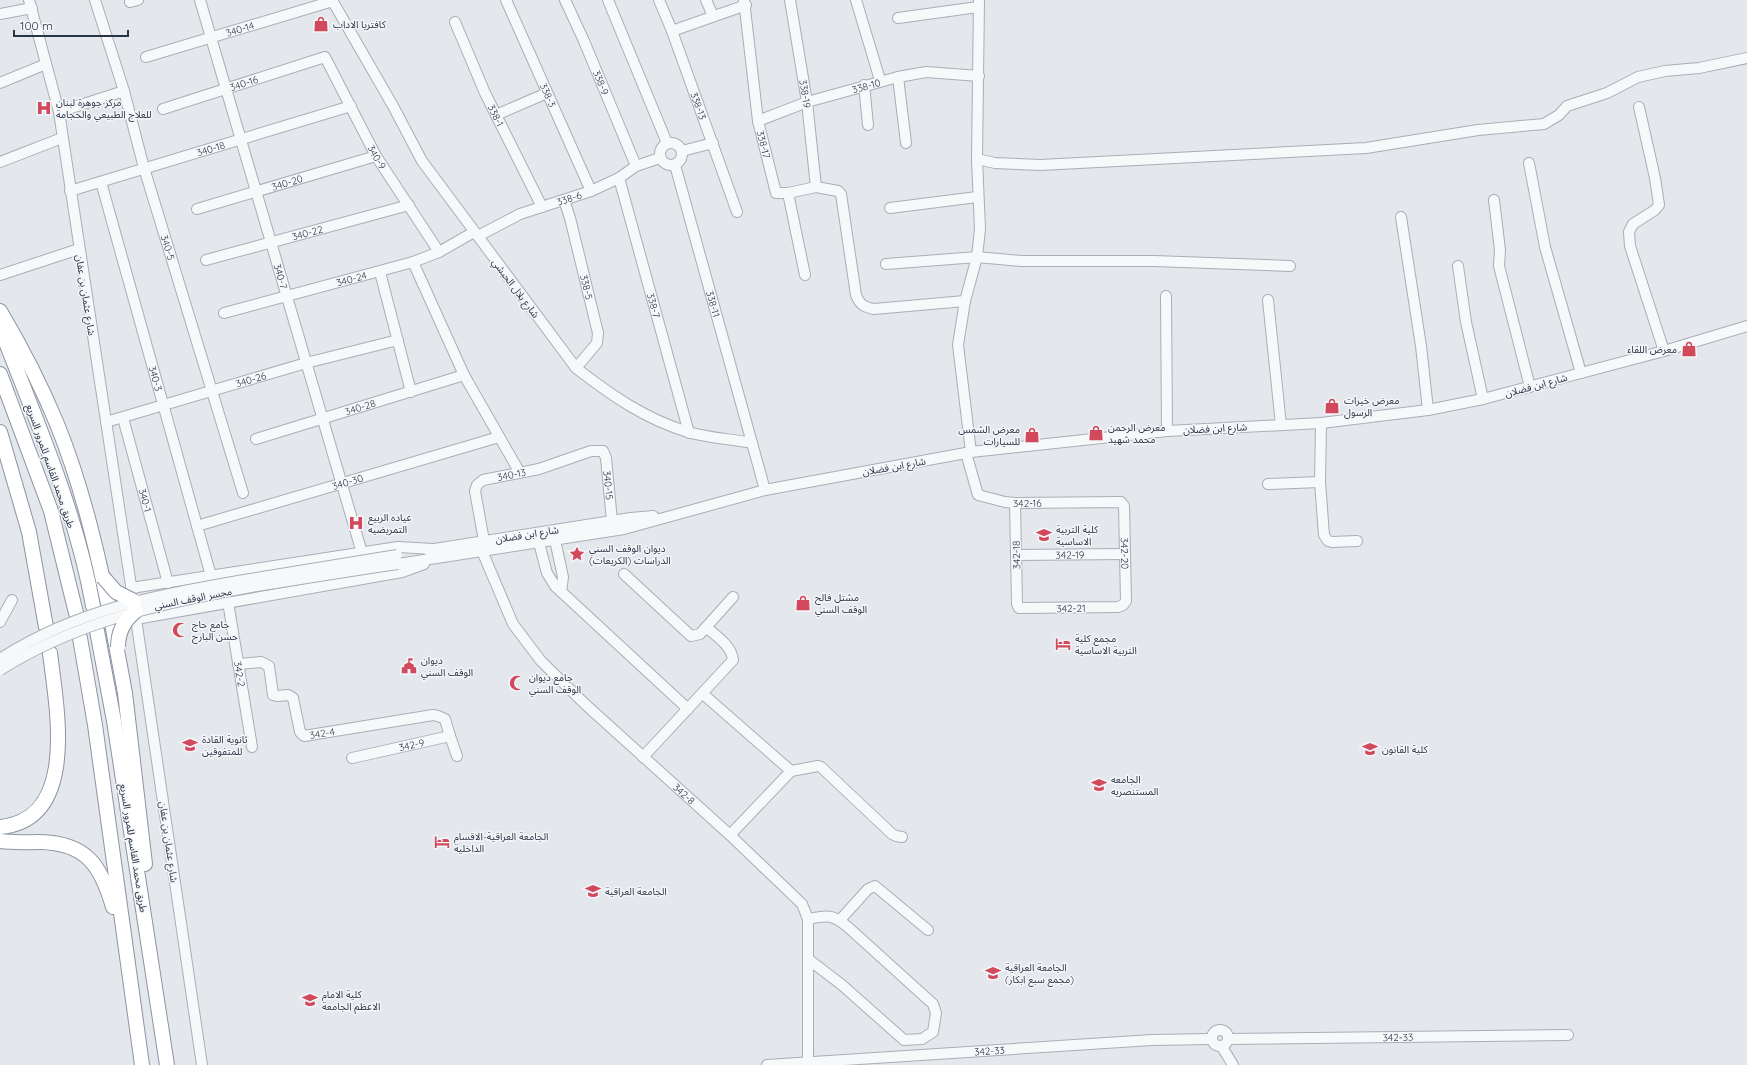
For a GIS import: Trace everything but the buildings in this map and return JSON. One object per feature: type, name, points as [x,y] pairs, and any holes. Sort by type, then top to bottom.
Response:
[{"type":"highway","points":[[0,311],[24,351],[58,426],[87,512],[118,647],[136,780],[150,912],[150,954]]},
{"type":"highway","name":"طريق محمد القاسم للمرور السريع","points":[[0,327],[68,509],[85,567],[93,606]]},
{"type":"highway","name":"طريق محمد القاسم للمرور السريع","points":[[0,374],[51,511],[76,613]]},
{"type":"highway","points":[[0,432],[29,532],[46,627]]},
{"type":"highway","points":[[102,577],[116,592],[134,605],[119,634],[118,647]]},
{"type":"highway","name":"طريق محمد القاسم للمرور السريع","points":[[98,631],[114,721],[167,1065]]},
{"type":"highway","name":"طريق محمد القاسم للمرور السريع","points":[[80,638],[95,725],[142,1065]]},
{"type":"highway","points":[[0,827],[17,823],[36,812],[46,799],[56,776],[58,758],[57,733],[50,653]]},
{"type":"highway","points":[[0,842],[52,843],[72,848],[88,858],[97,867],[104,879],[126,950]]},
{"type":"street","name":"340-5","points":[[95,0],[124,91],[144,168],[243,493]]},
{"type":"street","name":"340-7","points":[[200,0],[362,553]]},
{"type":"street","name":"338-3","points":[[506,0],[591,191]]},
{"type":"street","name":"338-9","points":[[565,0],[584,41],[636,166]]},
{"type":"street","points":[[608,0],[667,143]]},
{"type":"street","name":"338-13","points":[[659,0],[672,31],[737,212]]},
{"type":"street","points":[[706,0],[713,16]]},
{"type":"street","name":"338-19","points":[[790,0],[807,102],[816,187]]},
{"type":"street","points":[[856,0],[880,80]]},
{"type":"street","name":"340-14","points":[[146,57],[333,1]]},
{"type":"street","name":"شارع بلال الحبشي","points":[[333,1],[390,100],[422,161],[576,368],[604,390],[651,419],[689,432],[752,443]]},
{"type":"street","points":[[672,31],[745,2]]},
{"type":"street","name":"338-17","points":[[745,2],[758,121],[776,193],[788,193]]},
{"type":"street","points":[[898,18],[979,3],[977,159],[980,229],[977,257],[965,301],[958,345],[968,452]]},
{"type":"street","points":[[0,14],[31,4]]},
{"type":"street","name":"شارع عثمان بن عفان","points":[[31,4],[58,112],[134,605],[202,1065]]},
{"type":"street","name":"338-1","points":[[455,22],[496,114],[542,207]]},
{"type":"street","name":"340-16","points":[[163,109],[325,57]]},
{"type":"street","name":"340-9","points":[[325,57],[376,156],[439,252]]},
{"type":"street","points":[[977,159],[995,163],[1040,165],[1366,148],[1478,130],[1544,124],[1559,115],[1567,106],[1607,93],[1638,77],[1665,71],[1699,68],[1747,58]]},
{"type":"street","points":[[0,83],[46,64]]},
{"type":"street","name":"338-10","points":[[758,121],[807,102],[880,80],[926,72],[979,76]]},
{"type":"street","points":[[898,77],[906,143]]},
{"type":"street","points":[[864,85],[868,125]]},
{"type":"street","points":[[58,112],[124,91]]},
{"type":"street","points":[[496,114],[547,93]]},
{"type":"street","name":"340-18","points":[[70,191],[351,106]]},
{"type":"street","points":[[1639,108],[1652,163],[1659,205],[1656,210],[1633,224],[1630,237],[1633,253],[1664,351]]},
{"type":"street","points":[[0,162],[62,138]]},
{"type":"street","points":[[667,143],[678,145],[682,151],[680,161],[675,165],[668,165],[660,158],[662,147],[667,143]]},
{"type":"street","points":[[682,151],[713,143]]},
{"type":"street","name":"340-20","points":[[197,209],[376,156]]},
{"type":"street","name":"338-6","points":[[476,234],[520,214],[591,191],[619,178],[636,166],[660,158]]},
{"type":"street","points":[[1529,162],[1545,247],[1581,373]]},
{"type":"street","name":"338-11","points":[[675,165],[752,443]]},
{"type":"street","name":"338-7","points":[[619,178],[689,432]]},
{"type":"street","name":"340-3","points":[[101,182],[211,576]]},
{"type":"street","points":[[805,275],[788,193],[816,187],[838,191],[841,194],[856,295],[860,303],[865,307],[874,309],[965,301]]},
{"type":"street","points":[[890,208],[978,198]]},
{"type":"street","name":"338-5","points":[[564,200],[570,218],[598,333],[597,344],[576,368]]},
{"type":"street","points":[[1494,200],[1500,250],[1499,266],[1530,387]]},
{"type":"street","name":"340-22","points":[[206,260],[409,205]]},
{"type":"street","points":[[1401,218],[1421,346],[1428,410]]},
{"type":"street","name":"340-24","points":[[224,313],[413,262],[439,252],[476,234]]},
{"type":"street","points":[[0,275],[79,249]]},
{"type":"street","points":[[886,264],[977,257],[1021,261],[1154,261],[1290,266]]},
{"type":"street","points":[[413,262],[464,375],[520,473]]},
{"type":"street","points":[[1458,266],[1466,322],[1483,399]]},
{"type":"street","points":[[380,272],[411,392]]},
{"type":"street","points":[[1166,296],[1167,431]]},
{"type":"street","points":[[1268,300],[1281,425]]},
{"type":"street","name":"شارع ابن فضلان","points":[[483,546],[539,543],[631,527],[653,522],[656,518],[765,490],[968,452],[1167,431],[1321,423],[1428,410],[1483,399],[1530,387],[1664,351],[1747,326]]},
{"type":"street","name":"340-26","points":[[106,422],[306,363],[398,340]]},
{"type":"street","name":"340-28","points":[[256,440],[464,375]]},
{"type":"street","name":"340-1","points":[[122,418],[168,582]]},
{"type":"street","points":[[1321,423],[1320,482],[1324,535],[1326,539],[1332,542],[1357,541]]},
{"type":"street","name":"340-30","points":[[197,526],[499,437]]},
{"type":"street","points":[[752,443],[765,490]]},
{"type":"street","name":"340-13","points":[[483,546],[475,491],[477,485],[483,480],[539,469],[591,451],[603,451]]},
{"type":"street","name":"340-15","points":[[603,451],[607,464],[612,521]]},
{"type":"street","name":"342-16","points":[[968,452],[978,495],[1005,502],[1121,502]]},
{"type":"street","points":[[1268,484],[1320,482]]},
{"type":"street","name":"342-18","points":[[1015,502],[1017,604],[1019,608]]},
{"type":"street","name":"342-20","points":[[1121,502],[1124,506],[1126,601],[1123,605]]},
{"type":"street","name":"شارع ابن فضلان","points":[[397,560],[483,546],[612,521],[652,516],[656,518]]},
{"type":"street","points":[[555,540],[563,577],[561,592]]},
{"type":"street","points":[[539,543],[547,573],[561,592],[688,709]]},
{"type":"street","name":"342-8","points":[[483,546],[512,624],[529,647],[554,674],[730,835],[802,904],[808,919],[808,1062]]},
{"type":"street","points":[[134,605],[168,582],[406,547],[434,554]]},
{"type":"street","points":[[134,605],[228,602],[402,572],[419,566],[434,554]]},
{"type":"street","name":"342-19","points":[[1016,555],[1125,554]]},
{"type":"street","name":"مجسر الوقف السني","points":[[0,659],[46,632],[134,605],[180,600],[397,560]]},
{"type":"street","points":[[624,574],[691,636],[700,634],[733,597]]},
{"type":"street","points":[[0,622],[12,600]]},
{"type":"street","name":"342-2","points":[[228,602],[252,747]]},
{"type":"street","name":"342-21","points":[[1019,608],[1118,607],[1123,605]]},
{"type":"street","name":"مجسر الوقف السني","points":[[0,670],[43,645],[110,613]]},
{"type":"street","points":[[643,757],[733,660],[729,648],[706,627]]},
{"type":"street","name":"342-4","points":[[238,664],[261,662],[269,666],[273,695],[288,695],[293,698],[300,732],[304,736],[433,715],[445,719],[450,736]]},
{"type":"street","points":[[703,694],[791,771]]},
{"type":"street","points":[[450,736],[457,756]]},
{"type":"street","name":"342-9","points":[[352,758],[450,736]]},
{"type":"street","points":[[730,835],[791,771],[820,767],[892,834],[902,837]]},
{"type":"street","points":[[840,920],[868,889],[875,886],[928,930]]},
{"type":"street","points":[[808,919],[830,915],[840,920],[933,1004],[936,1018],[930,1035],[915,1041],[908,1041],[899,1037],[842,985],[808,959]]},
{"type":"street","points":[[1225,1043],[1216,1046],[1212,1039],[1215,1032],[1220,1030],[1225,1032],[1225,1043],[1232,1065]]},
{"type":"street","name":"342-33","points":[[1225,1043],[1568,1035]]},
{"type":"street","name":"342-33","points":[[767,1065],[808,1062],[893,1061],[1152,1040],[1212,1039]]},
{"type":"place","name":"كافتريا الاداب","points":[[321,24]]},
{"type":"place","name":"مركز جوهرة لبنان للعلاج الطبيعي والحجامة","points":[[44,108]]},
{"type":"place","name":"معرض اللقاء","points":[[1689,349]]},
{"type":"place","name":"معرض خيرات الرسول","points":[[1332,406]]},
{"type":"place","name":"معرض الرحمن محمد شهيد","points":[[1096,433]]},
{"type":"place","name":"معرض الشمس للسيارات","points":[[1032,435]]},
{"type":"place","name":"عياده الربيع التمريضيه","points":[[356,523]]},
{"type":"place","name":"كلية التربية الاساسية","points":[[1044,535]]},
{"type":"place","name":"ديوان الوقف السني الدراسات (الكريعات)","points":[[577,554]]},
{"type":"place","name":"مشتل فالح الوقف السني","points":[[803,603]]},
{"type":"place","name":"جامع حاج حسن البارح","points":[[180,630]]},
{"type":"place","name":"مجمع كلية التربية الاساسية","points":[[1063,644]]},
{"type":"place","name":"ديوان الوقف السني","points":[[409,666]]},
{"type":"place","name":"جامع ديوان الوقف السني","points":[[517,683]]},
{"type":"place","name":"ثانوية القادة للمتفوقين","points":[[190,745]]},
{"type":"place","name":"كلية القانون","points":[[1370,749]]},
{"type":"place","name":"الجامعه المستنصريه","points":[[1099,785]]},
{"type":"place","name":"الجامعة العراقية-الاقسام الداخلية","points":[[442,842]]},
{"type":"place","name":"الجامعة العراقية","points":[[593,891]]},
{"type":"place","name":"الجامعة العراقية (مجمع سبع ابكار)","points":[[993,973]]},
{"type":"place","name":"كلية الامام الاعظم الجامعة","points":[[310,1000]]}]
